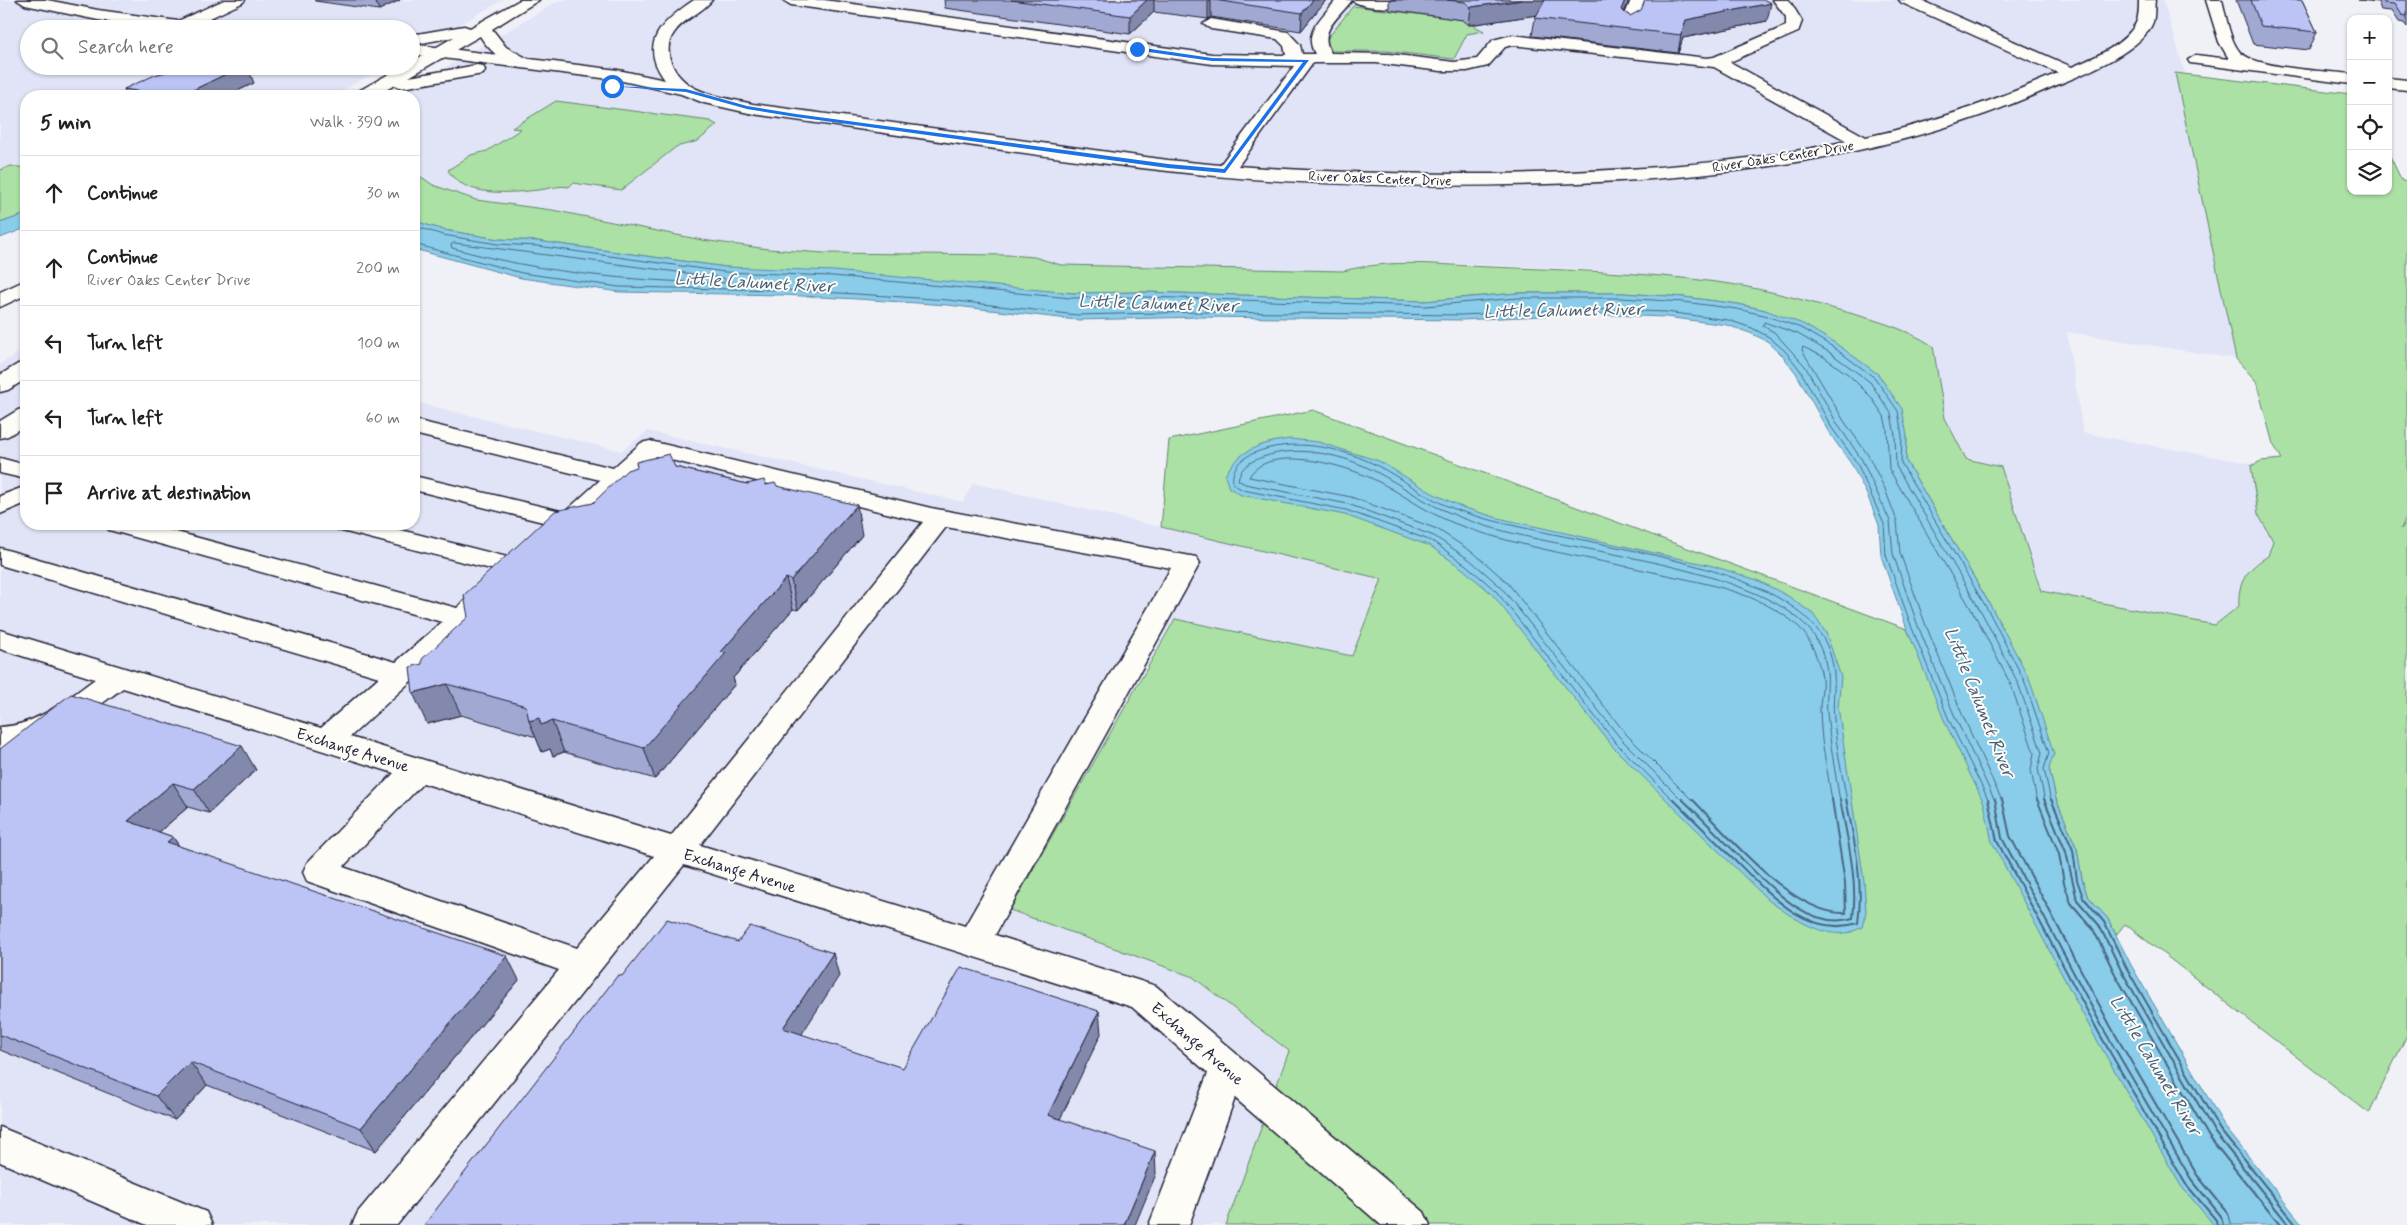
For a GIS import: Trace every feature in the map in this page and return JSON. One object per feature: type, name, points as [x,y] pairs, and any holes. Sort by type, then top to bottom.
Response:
[{"type":"street","points":[[25,0],[132,20]]},
{"type":"street","points":[[195,20],[237,0]]},
{"type":"street","points":[[420,61],[439,53],[531,0]]},
{"type":"street","name":"River Oaks Center Drive","points":[[704,0],[672,25],[659,46],[660,58],[668,75],[686,90],[747,108],[1159,165],[1311,177],[1416,180],[1585,178],[1662,174],[1809,154],[1910,133],[2007,101],[2103,59],[2136,35],[2145,22],[2142,1]]},
{"type":"street","points":[[791,0],[1212,59],[1301,61],[1376,58],[1441,65],[1471,66],[1488,59],[1499,43],[1512,40],[1680,61],[1717,62],[1792,30],[1796,24],[1795,18],[1781,1],[1761,1]]},
{"type":"street","points":[[898,15],[918,0]]},
{"type":"street","points":[[1326,59],[1317,44],[1318,33],[1344,0]]},
{"type":"street","points":[[1360,0],[1394,4]]},
{"type":"street","points":[[1628,27],[1639,0]]},
{"type":"street","points":[[1907,0],[2072,73]]},
{"type":"street","points":[[2214,0],[2234,54],[2251,66],[2269,61]]},
{"type":"street","points":[[1211,24],[1282,35],[1290,40],[1301,61]]},
{"type":"street","points":[[420,38],[483,27]]},
{"type":"street","points":[[483,27],[488,40],[498,51],[526,64]]},
{"type":"street","points":[[420,51],[618,75],[686,90]]},
{"type":"street","points":[[2196,60],[2269,61],[2347,78]]},
{"type":"street","points":[[1225,171],[1301,61]]},
{"type":"street","points":[[1717,62],[1863,143]]},
{"type":"street","points":[[378,90],[443,74],[477,70],[612,86],[686,90]]},
{"type":"street","points":[[373,90],[397,75]]},
{"type":"street","points":[[2392,83],[2407,85]]},
{"type":"street","points":[[0,301],[20,289]]},
{"type":"street","points":[[0,385],[20,373]]},
{"type":"street","points":[[0,431],[20,419]]},
{"type":"street","points":[[420,428],[619,476]]},
{"type":"street","points":[[326,741],[650,448],[939,518],[1187,563],[973,943]]},
{"type":"street","points":[[420,484],[570,521]]},
{"type":"street","points":[[372,1225],[677,851],[939,518]]},
{"type":"street","points":[[140,530],[462,618]]},
{"type":"street","points":[[385,530],[533,554]]},
{"type":"street","points":[[0,556],[401,673]]},
{"type":"street","name":"Exchange Avenue","points":[[0,639],[1144,996],[1410,1225]]},
{"type":"street","points":[[0,738],[10,740],[32,733],[60,717],[119,676]]},
{"type":"street","points":[[417,769],[319,872],[584,965]]},
{"type":"street","points":[[1169,1225],[1228,1068]]},
{"type":"street","points":[[0,1144],[192,1225]]},
{"type":"shaded area","points":[[0,0],[503,0],[420,47],[420,20],[20,20],[20,75],[370,75],[343,90],[20,90],[20,167],[11,166],[0,170]]},
{"type":"shaded area","points":[[560,0],[2163,0],[2274,365],[2067,332],[2083,433],[2255,464],[2251,467],[2258,514],[2273,541],[2268,556],[2255,564],[2238,595],[2239,606],[2215,625],[2041,592],[2031,564],[1966,460],[1945,418],[1933,346],[1782,294],[1718,282],[1583,269],[1415,262],[1371,264],[1343,271],[1061,265],[1034,257],[1009,255],[824,253],[768,249],[702,240],[552,210],[476,200],[433,185],[420,176],[420,90],[407,90]]},
{"type":"shaded area","points":[[20,352],[20,530],[420,530],[420,403],[621,451],[648,431],[963,502],[973,483],[1383,579],[1352,656],[1174,619],[1010,909],[1193,977],[1289,1052],[1226,1225],[0,1225],[0,364]]},
{"type":"green space","points":[[1353,6],[1463,20],[1484,31],[1467,34],[1454,59],[1386,51],[1327,51],[1323,44]]},
{"type":"green space","points":[[2175,73],[2347,94],[2347,195],[2392,195],[2392,160],[2402,181],[2407,182],[2407,514],[2401,529],[2407,521],[2407,1035],[2369,1113],[2125,924],[2116,935],[2108,919],[2087,895],[2077,849],[2056,799],[2049,768],[1993,610],[1906,461],[1907,436],[1765,310],[1738,304],[1684,297],[1622,293],[1518,293],[1425,301],[1145,292],[1072,293],[726,267],[537,241],[498,239],[444,230],[420,223],[420,176],[433,185],[476,200],[552,210],[702,240],[768,249],[824,253],[1009,255],[1034,257],[1061,265],[1343,271],[1398,263],[1603,272],[1731,284],[1806,301],[1886,324],[1910,333],[1933,346],[1945,418],[1966,459],[2001,467],[2041,591],[2215,625],[2239,606],[2240,590],[2245,576],[2268,556],[2273,541],[2258,514],[2251,466],[2261,461],[2282,459],[2273,444],[2256,381],[2236,359]]},
{"type":"green space","points":[[556,101],[710,121],[717,125],[698,141],[676,147],[621,190],[573,183],[569,187],[542,190],[488,192],[465,185],[455,179],[448,170],[471,155],[487,151],[521,129],[512,128]]},
{"type":"green space","points":[[11,166],[20,167],[20,216],[0,223],[0,170]]},
{"type":"green space","points":[[1313,410],[1907,629],[2053,956],[2256,1225],[1226,1225],[1289,1051],[1193,977],[1010,910],[1175,619],[1352,656],[1382,579],[1161,527],[1169,440]]},
{"type":"water","points":[[20,216],[20,230],[0,238],[0,223]]},
{"type":"water","name":"Little Calumet River","points":[[420,223],[444,230],[498,239],[537,241],[726,267],[834,271],[1072,293],[1145,292],[1425,301],[1518,293],[1622,293],[1684,297],[1738,304],[1765,310],[1803,324],[1835,343],[1878,374],[1902,409],[1907,436],[1906,461],[1993,610],[2029,678],[2054,754],[2049,768],[2056,799],[2077,849],[2087,895],[2108,919],[2131,965],[2225,1127],[2303,1225],[2214,1225],[2181,1186],[2094,1035],[1992,842],[1984,803],[1945,722],[1907,629],[1881,556],[1879,525],[1868,497],[1852,465],[1828,431],[1796,373],[1782,355],[1767,341],[1727,325],[1666,317],[1582,314],[1461,320],[1199,317],[1077,320],[947,305],[857,299],[783,295],[619,292],[521,278],[420,251]]},
{"type":"water","points":[[1290,439],[1318,442],[1379,461],[1432,493],[1462,507],[1498,518],[1713,566],[1757,580],[1788,596],[1813,614],[1826,633],[1841,677],[1838,707],[1864,881],[1866,912],[1862,927],[1847,933],[1826,932],[1805,924],[1768,900],[1613,747],[1492,594],[1463,569],[1430,546],[1345,515],[1241,495],[1229,488],[1225,476],[1230,467],[1244,454],[1261,445]]},
{"type":"building","points":[[1011,0],[1147,0],[1130,16]]},
{"type":"building","points":[[1214,0],[1313,0],[1302,13]]},
{"type":"building","points":[[1447,0],[1522,0],[1471,7],[1465,2]]},
{"type":"building","points":[[1545,0],[1625,0],[1621,10],[1630,16],[1641,10],[1645,0],[1765,0],[1771,3],[1686,20],[1681,35],[1535,18]]},
{"type":"building","points":[[2251,0],[2302,0],[2317,32],[2261,26]]},
{"type":"building","points":[[2383,0],[2407,0],[2407,16],[2402,15],[2395,4],[2384,3]]},
{"type":"building","points":[[155,75],[224,75],[193,90],[124,89]]},
{"type":"building","points":[[669,454],[675,467],[747,484],[764,480],[766,485],[775,483],[777,486],[857,505],[791,580],[786,578],[721,652],[726,653],[644,748],[552,721],[541,725],[539,718],[529,721],[526,706],[447,684],[413,693],[410,667],[422,664],[422,659],[468,617],[464,595],[555,511],[593,503],[627,470],[637,467],[636,462]]},
{"type":"building","points":[[71,694],[242,746],[194,789],[173,783],[128,821],[173,837],[167,842],[507,956],[361,1128],[190,1062],[156,1096],[0,1035],[0,749]]},
{"type":"building","points":[[667,919],[738,942],[750,926],[833,953],[783,1028],[903,1068],[961,967],[1099,1011],[1048,1115],[1155,1151],[1124,1225],[424,1225],[618,975],[622,976]]},
{"type":"route","points":[[612,86],[686,90],[747,108],[796,116],[1168,166],[1225,171],[1307,60],[1255,61],[1212,59],[1137,49]]}]
